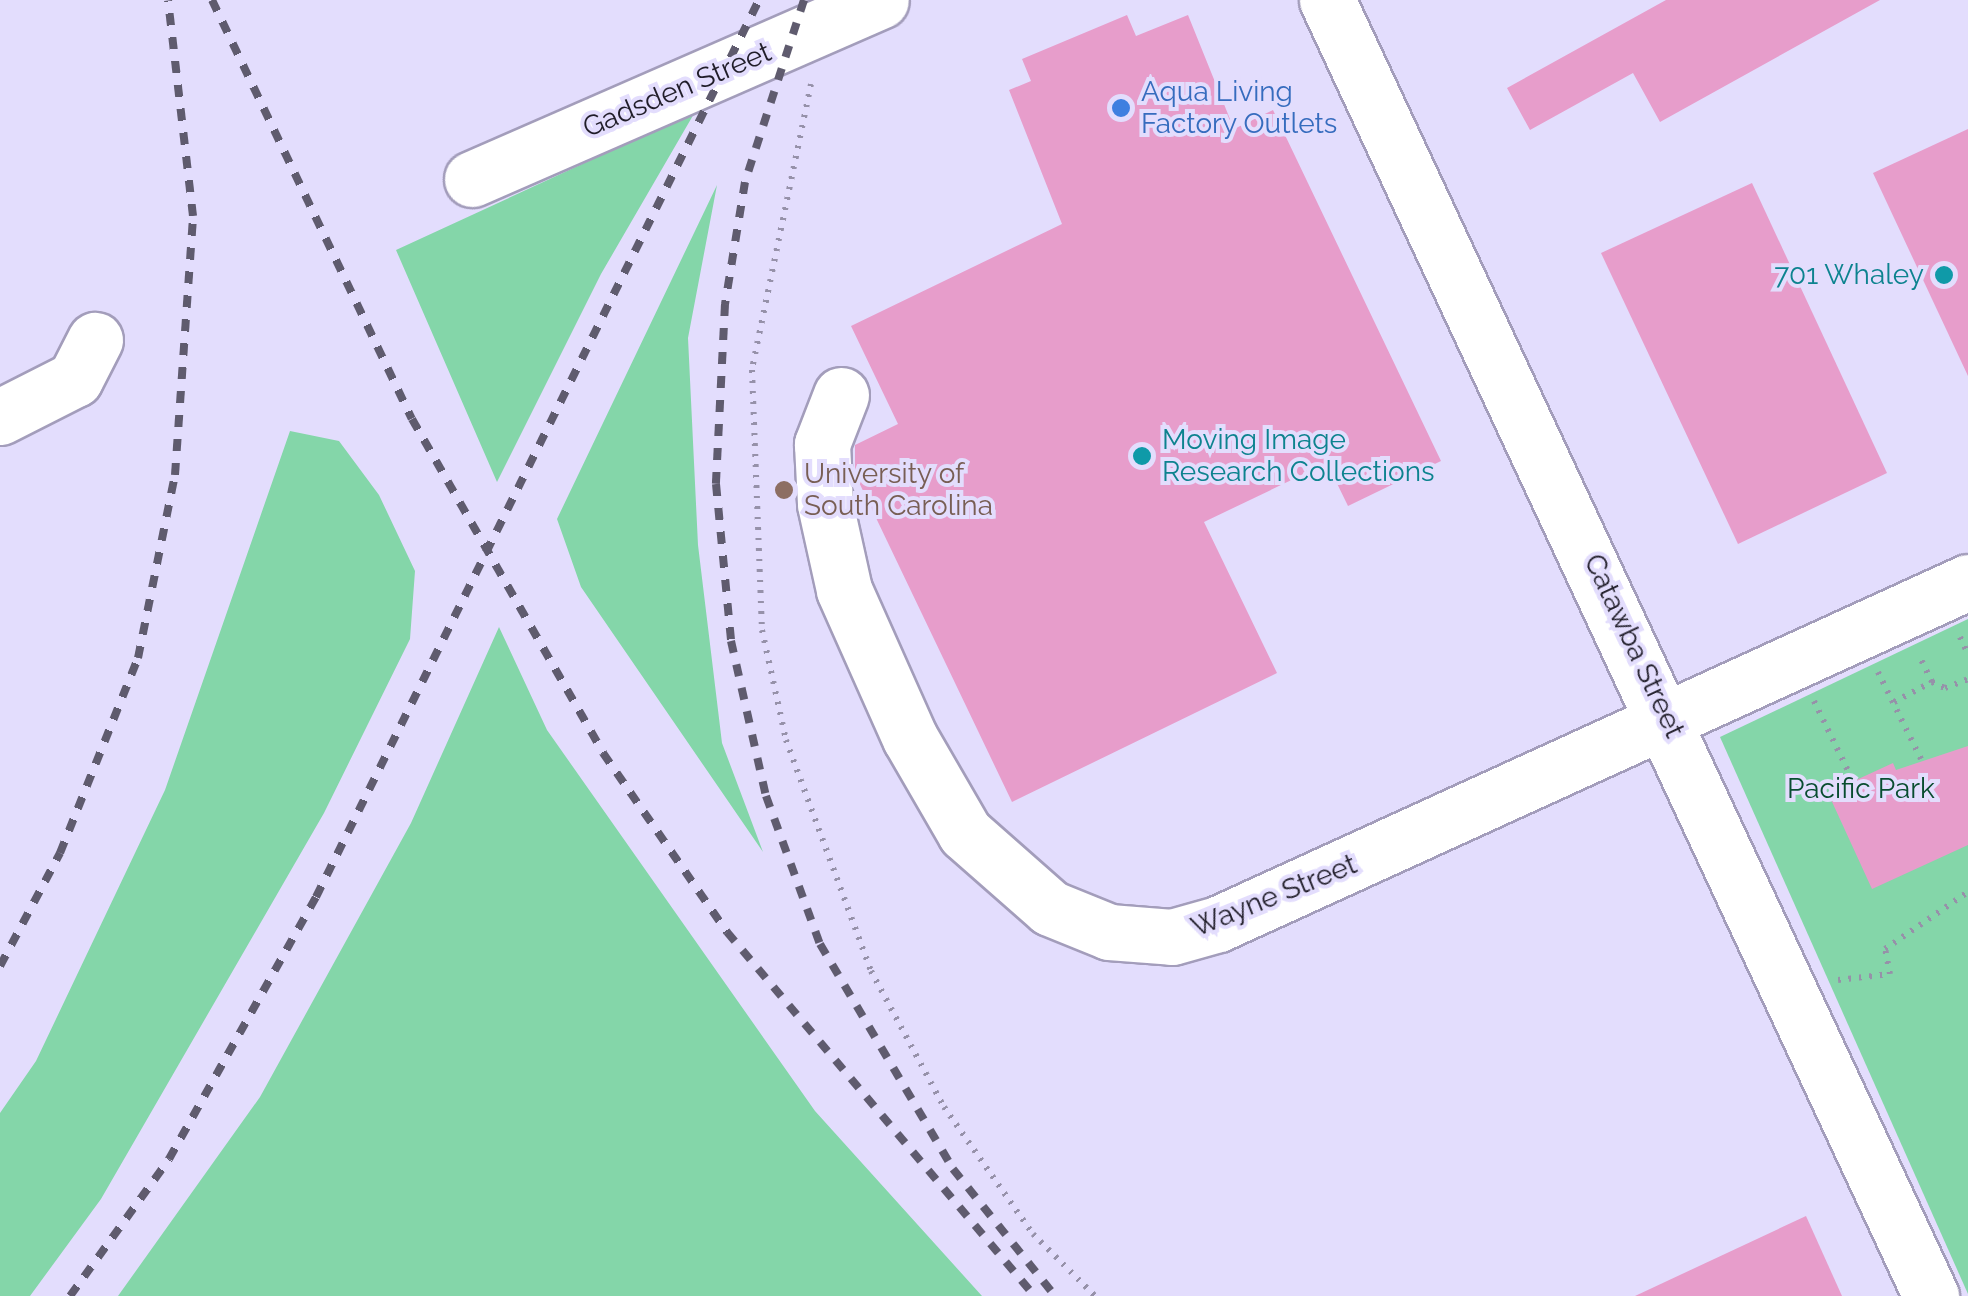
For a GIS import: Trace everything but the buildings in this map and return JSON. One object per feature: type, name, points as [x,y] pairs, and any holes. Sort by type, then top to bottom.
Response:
[{"type":"street","name":"Gadsden Street","points":[[472,179],[881,0]]},
{"type":"street","name":"Catawba Street","points":[[1327,0],[1671,724],[1931,1296]]},
{"type":"street","points":[[0,417],[75,379],[95,340]]},
{"type":"street","name":"Wayne Street","points":[[841,395],[822,444],[825,504],[844,590],[910,738],[965,833],[1050,908],[1108,932],[1172,937],[1218,924],[1671,724],[1963,607]]},
{"type":"path","points":[[1963,607],[1968,654]]},
{"type":"path","points":[[1917,652],[1932,682],[1946,688],[1968,678]]},
{"type":"path","points":[[1878,670],[1921,759]]},
{"type":"path","points":[[1894,702],[1932,682]]},
{"type":"path","points":[[1814,700],[1853,781]]},
{"type":"path","points":[[1796,998],[1829,980],[1890,974],[1885,949],[1968,892]]},
{"type":"green space","points":[[695,112],[601,274],[497,482],[396,250]]},
{"type":"green space","points":[[717,185],[688,338],[698,545],[722,743],[763,852],[581,587],[557,519]]},
{"type":"green space","points":[[290,431],[339,441],[379,495],[415,571],[410,639],[324,813],[101,1199],[30,1296],[0,1296],[0,1113],[36,1061],[165,790]]},
{"type":"green space","name":"Pacific Park","points":[[1968,619],[1968,1294],[1720,737]]},
{"type":"green space","points":[[499,627],[547,730],[815,1111],[982,1296],[118,1296],[260,1097],[411,823]]},
{"type":"railway","points":[[0,966],[60,853],[138,658],[175,475],[193,216],[168,0]]},
{"type":"railway","points":[[212,0],[412,419],[603,753],[727,932],[1035,1296]]},
{"type":"railway","points":[[70,1296],[169,1159],[316,897],[759,0]]},
{"type":"railway","points":[[804,0],[745,182],[725,304],[716,484],[731,641],[766,796],[820,944],[953,1169],[1055,1296]]},
{"type":"place","name":"Aqua Living Factory Outlets","points":[[1121,108]]},
{"type":"place","name":"701 Whaley","points":[[1944,275]]},
{"type":"place","name":"Moving Image Research Collections","points":[[1142,456]]},
{"type":"place","name":"University of South Carolina","points":[[784,490]]}]
